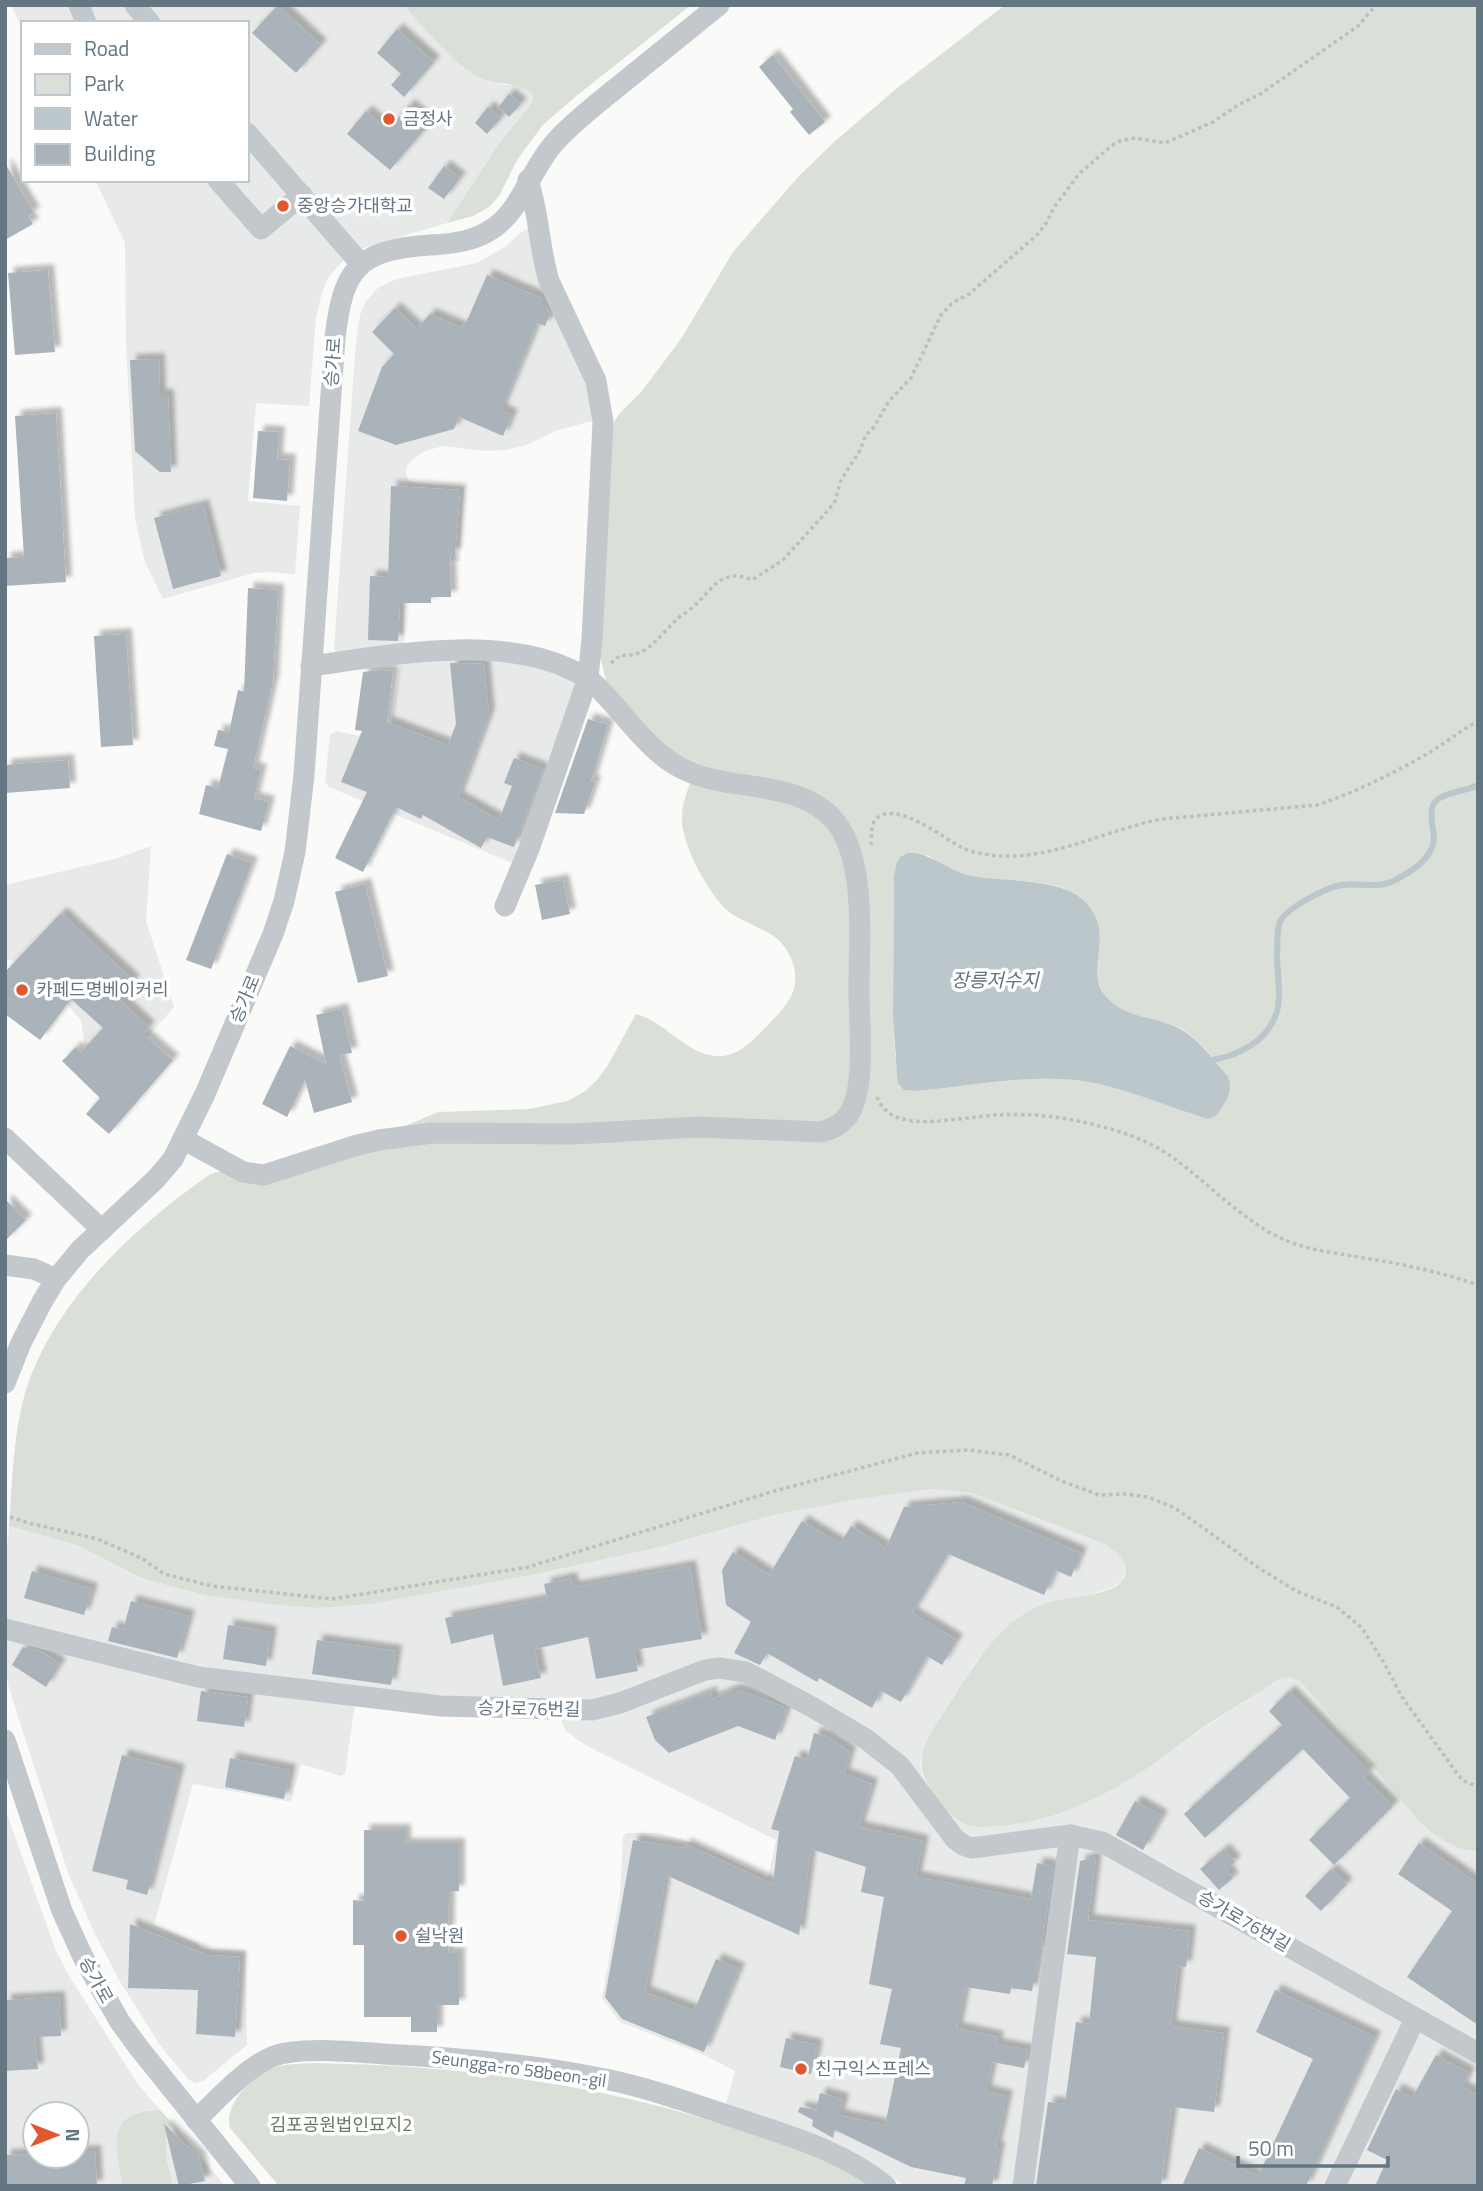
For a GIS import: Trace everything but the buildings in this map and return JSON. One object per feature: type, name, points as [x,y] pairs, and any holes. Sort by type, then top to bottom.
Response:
[{"type":"street","points":[[135,5],[148,21]]},
{"type":"street","points":[[248,134],[361,264],[381,253],[455,244],[479,237],[498,225],[540,159],[556,140],[719,5]]},
{"type":"street","points":[[505,906],[529,849],[588,678],[603,422],[596,381],[549,281],[535,201],[528,180]]},
{"type":"street","points":[[220,182],[261,229],[302,195]]},
{"type":"street","name":"승가로","points":[[5,1383],[36,1312],[56,1279],[80,1250],[156,1179],[173,1159],[216,1069],[273,934],[284,901],[295,852],[304,775],[338,308],[344,289],[361,264]]},
{"type":"street","points":[[183,1139],[243,1172],[264,1175],[379,1140],[457,1131],[574,1134],[699,1127],[738,1127],[806,1133],[832,1130],[850,1113],[854,1102],[859,1067],[859,924],[856,877],[845,839],[835,822],[823,810],[790,795],[700,776],[678,766],[646,740],[588,678],[541,657],[487,650],[411,654],[311,666]]},
{"type":"street","points":[[5,1138],[102,1230]]},
{"type":"street","points":[[5,1265],[34,1269],[56,1279]]},
{"type":"street","name":"승가로76번길","points":[[5,1629],[198,1677],[441,1706],[592,1710],[620,1703],[705,1670],[732,1668],[746,1672],[812,1707],[883,1751],[900,1766],[963,1845],[982,1848],[1070,1835],[1102,1842],[1478,2053]]},
{"type":"street","name":"승가로","points":[[5,1741],[40,1849],[72,1935],[120,2022],[250,2186]]},
{"type":"street","points":[[1023,2186],[1070,1835]]},
{"type":"street","points":[[1335,2186],[1415,2019]]},
{"type":"street","name":"Seungga-ro 58beon-gil","points":[[196,2120],[255,2067],[272,2057],[287,2053],[303,2051],[463,2058],[566,2072],[634,2086],[809,2143],[863,2169],[887,2186]]},
{"type":"path","points":[[588,678],[621,654],[638,655],[661,638],[718,580],[745,577],[752,580],[783,560],[831,508],[841,480],[859,452],[866,435],[874,427],[889,401],[911,378],[940,315],[952,303],[969,294],[1037,234],[1079,174],[1111,146],[1135,138],[1165,143],[1213,122],[1259,95],[1358,26],[1376,5]]},
{"type":"path","points":[[871,851],[872,826],[876,818],[887,813],[909,817],[964,849],[979,854],[1007,856],[1047,851],[1162,819],[1317,805],[1415,760],[1478,721]]},
{"type":"path","points":[[875,1092],[886,1111],[898,1118],[914,1121],[1003,1114],[1042,1116],[1111,1128],[1169,1155],[1255,1223],[1287,1241],[1324,1251],[1410,1266],[1478,1285]]},
{"type":"path","points":[[10,1517],[98,1539],[143,1559],[164,1574],[212,1586],[332,1599],[528,1567],[771,1492],[917,1453],[969,1450],[1009,1455],[1064,1482],[1099,1494],[1149,1497],[1175,1508],[1296,1591],[1337,1607],[1362,1628],[1402,1697],[1462,1780],[1478,1787]]},
{"type":"shaded area","name":"중앙승가대학교","points":[[11,5],[403,5],[463,66],[505,85],[524,87],[532,94],[533,101],[498,145],[447,223],[363,248],[345,259],[330,275],[322,292],[316,318],[309,406],[256,403],[248,501],[300,506],[295,574],[254,573],[163,599],[145,562],[135,519],[126,344],[125,243],[96,182],[248,182],[248,21],[21,21],[21,26]]},
{"type":"shaded area","points":[[531,226],[588,382],[592,421],[558,430],[524,446],[484,451],[443,446],[425,451],[413,459],[407,466],[409,481],[464,487],[460,561],[408,558],[405,563],[404,648],[336,653],[334,647],[356,342],[360,315],[366,301],[378,288],[396,279],[477,263],[508,245]]},
{"type":"shaded area","points":[[437,658],[510,659],[575,680],[576,687],[515,864],[329,787],[325,782],[330,735],[336,731],[380,740],[390,734],[400,663]]},
{"type":"shaded area","points":[[151,846],[146,921],[174,1007],[113,1076],[86,1052],[81,1021],[70,1007],[22,965],[5,959],[5,885],[118,858]]},
{"type":"shaded area","points":[[933,1489],[972,1493],[1105,1544],[1118,1552],[1124,1562],[1125,1571],[1122,1581],[1111,1588],[997,1638],[976,1662],[932,1730],[920,1761],[923,1777],[933,1794],[1083,1804],[1135,1776],[1276,1681],[1292,1677],[1301,1682],[1418,1820],[1468,1851],[1478,1852],[1478,2186],[905,2186],[876,2166],[726,2104],[735,2071],[704,2055],[620,2022],[602,1998],[620,1895],[623,1837],[626,1833],[658,1833],[696,1844],[768,1878],[776,1840],[587,1746],[566,1731],[560,1719],[357,1689],[345,1774],[341,1776],[301,1764],[291,1802],[193,1784],[154,1925],[196,1942],[203,1949],[246,1950],[247,2045],[203,2081],[196,2083],[189,2080],[162,2048],[119,1980],[68,1873],[9,1688],[5,1667],[5,1569],[9,1526],[79,1546],[139,1577],[169,1586],[209,1596],[319,1608],[371,1604],[532,1575],[656,1548],[774,1515]]},
{"type":"shaded area","points":[[5,1809],[56,1951],[137,2083],[160,2110],[148,2111],[117,2139],[123,2186],[5,2186]]},
{"type":"shaded area","points":[[173,2124],[225,2186],[173,2186],[164,2143],[166,2132]]},
{"type":"green space","points":[[403,5],[691,5],[542,126],[517,160],[499,196],[489,207],[473,216],[447,223],[498,145],[533,101],[532,94],[519,87],[489,81],[466,69]]},
{"type":"green space","points":[[1005,5],[1478,5],[1478,1852],[1461,1848],[1431,1832],[1301,1682],[1288,1677],[1276,1681],[1204,1727],[1135,1776],[1069,1810],[1034,1821],[989,1827],[977,1827],[958,1820],[941,1804],[928,1786],[922,1759],[931,1732],[970,1672],[990,1644],[1015,1620],[1045,1604],[1115,1587],[1125,1576],[1126,1570],[1119,1555],[1105,1544],[972,1493],[933,1489],[859,1499],[774,1515],[656,1548],[532,1575],[371,1604],[319,1608],[209,1596],[169,1586],[139,1577],[79,1546],[9,1526],[21,1410],[32,1373],[46,1343],[84,1287],[107,1262],[156,1215],[209,1175],[217,1172],[232,1173],[270,1184],[438,1112],[530,1109],[567,1101],[584,1092],[597,1080],[636,1014],[705,1054],[731,1054],[744,1048],[755,1038],[791,997],[794,969],[784,946],[770,933],[728,911],[697,867],[686,840],[682,817],[691,781],[675,758],[608,688],[600,657],[611,427],[681,339],[733,252],[798,177],[896,89]],"holes":[[[927,855],[970,876],[1041,883],[1068,890],[1080,897],[1096,918],[1097,971],[1105,996],[1121,1010],[1182,1029],[1201,1044],[1227,1075],[1215,1117],[1208,1119],[1125,1091],[1074,1080],[1035,1079],[918,1091],[904,1089],[895,1056],[893,1018],[894,878]]]},
{"type":"green space","name":"김포공원법인묘지2","points":[[315,2063],[426,2068],[588,2090],[695,2116],[807,2151],[871,2186],[279,2186],[230,2128],[231,2110],[241,2093],[263,2073],[281,2066]]},
{"type":"green space","points":[[160,2110],[173,2124],[166,2146],[173,2186],[123,2186],[117,2144],[122,2124],[142,2112]]},
{"type":"water","name":"장릉저수지","points":[[908,853],[924,855],[967,875],[1043,883],[1078,895],[1090,907],[1098,924],[1100,934],[1097,973],[1102,991],[1109,1000],[1135,1015],[1164,1022],[1189,1034],[1227,1075],[1229,1092],[1215,1117],[1208,1119],[1125,1091],[1074,1080],[1016,1080],[918,1091],[904,1090],[898,1083],[893,1018],[894,878],[900,857]]},
{"type":"waterway","points":[[1206,1061],[1229,1056],[1251,1045],[1268,1029],[1274,1019],[1279,994],[1278,934],[1284,916],[1308,899],[1335,887],[1389,883],[1412,870],[1431,851],[1434,839],[1431,814],[1434,804],[1446,795],[1478,785]]},
{"type":"place","name":"금정사","points":[[389,119]]},
{"type":"place","name":"중앙승가대학교","points":[[283,206]]},
{"type":"place","name":"카페드명베이커리","points":[[22,990]]},
{"type":"place","name":"쉴낙원","points":[[401,1936]]},
{"type":"place","name":"친구익스프레스","points":[[801,2069]]}]
